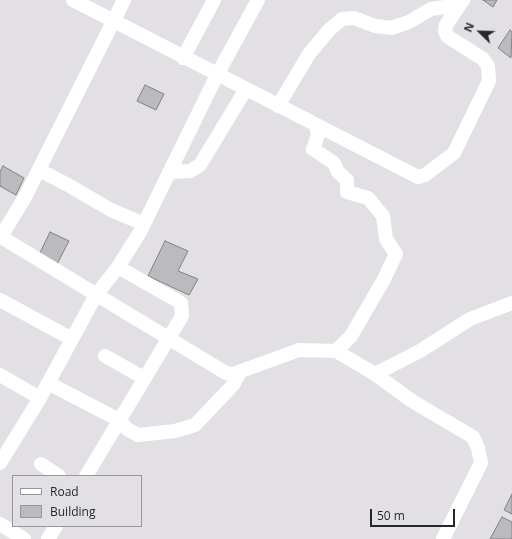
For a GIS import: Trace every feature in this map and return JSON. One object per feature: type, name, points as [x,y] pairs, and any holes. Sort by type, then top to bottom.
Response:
[{"type":"street","points":[[124,0],[25,198],[0,238],[226,373],[233,374],[240,372],[299,350],[336,351],[375,374],[412,401],[472,437],[478,448],[481,463],[443,539]]},
{"type":"street","points":[[183,58],[214,0]]},
{"type":"street","points":[[0,463],[4,446],[40,398],[96,295],[118,267],[144,224],[217,75],[258,0]]},
{"type":"street","points":[[79,1],[114,22],[183,58],[418,177],[425,175],[454,153],[489,81],[488,66],[483,59],[447,36],[445,31],[446,25],[461,3]]},
{"type":"street","points":[[278,106],[309,54],[329,30],[342,19],[354,18],[375,26],[391,28],[409,22],[431,9],[461,3]]},
{"type":"street","points":[[169,172],[190,171],[200,165],[246,89]]},
{"type":"street","points":[[316,125],[318,135],[313,149],[334,163],[338,172],[347,180],[347,192],[368,198],[383,216],[386,239],[396,254],[383,281],[350,336],[336,351]]},
{"type":"street","points":[[38,170],[68,185],[111,210],[144,224]]},
{"type":"street","points":[[87,475],[182,316],[181,302],[118,267]]},
{"type":"street","points":[[0,300],[72,339]]},
{"type":"street","points":[[375,374],[420,351],[470,319],[512,303]]},
{"type":"street","points":[[105,356],[144,378]]},
{"type":"street","points":[[48,383],[119,420],[127,429],[138,434],[175,431],[195,425],[233,385],[240,372]]},
{"type":"street","points":[[0,375],[40,398]]},
{"type":"street","points":[[41,464],[58,475]]},
{"type":"street","points":[[0,524],[24,539]]},
{"type":"street","points":[[48,539],[55,527]]},
{"type":"building","points":[[483,0],[497,0],[493,7]]},
{"type":"building","points":[[510,30],[512,32],[511,58],[498,48]]},
{"type":"building","points":[[145,85],[164,94],[156,110],[137,101]]},
{"type":"building","points":[[3,166],[24,178],[16,195],[0,186],[0,172]]},
{"type":"building","points":[[50,232],[69,241],[56,266],[38,257]]},
{"type":"building","points":[[165,241],[188,251],[178,271],[198,279],[189,295],[148,276]]},
{"type":"building","points":[[512,494],[512,514],[504,510]]},
{"type":"building","points":[[502,517],[512,522],[512,539],[490,539]]}]
